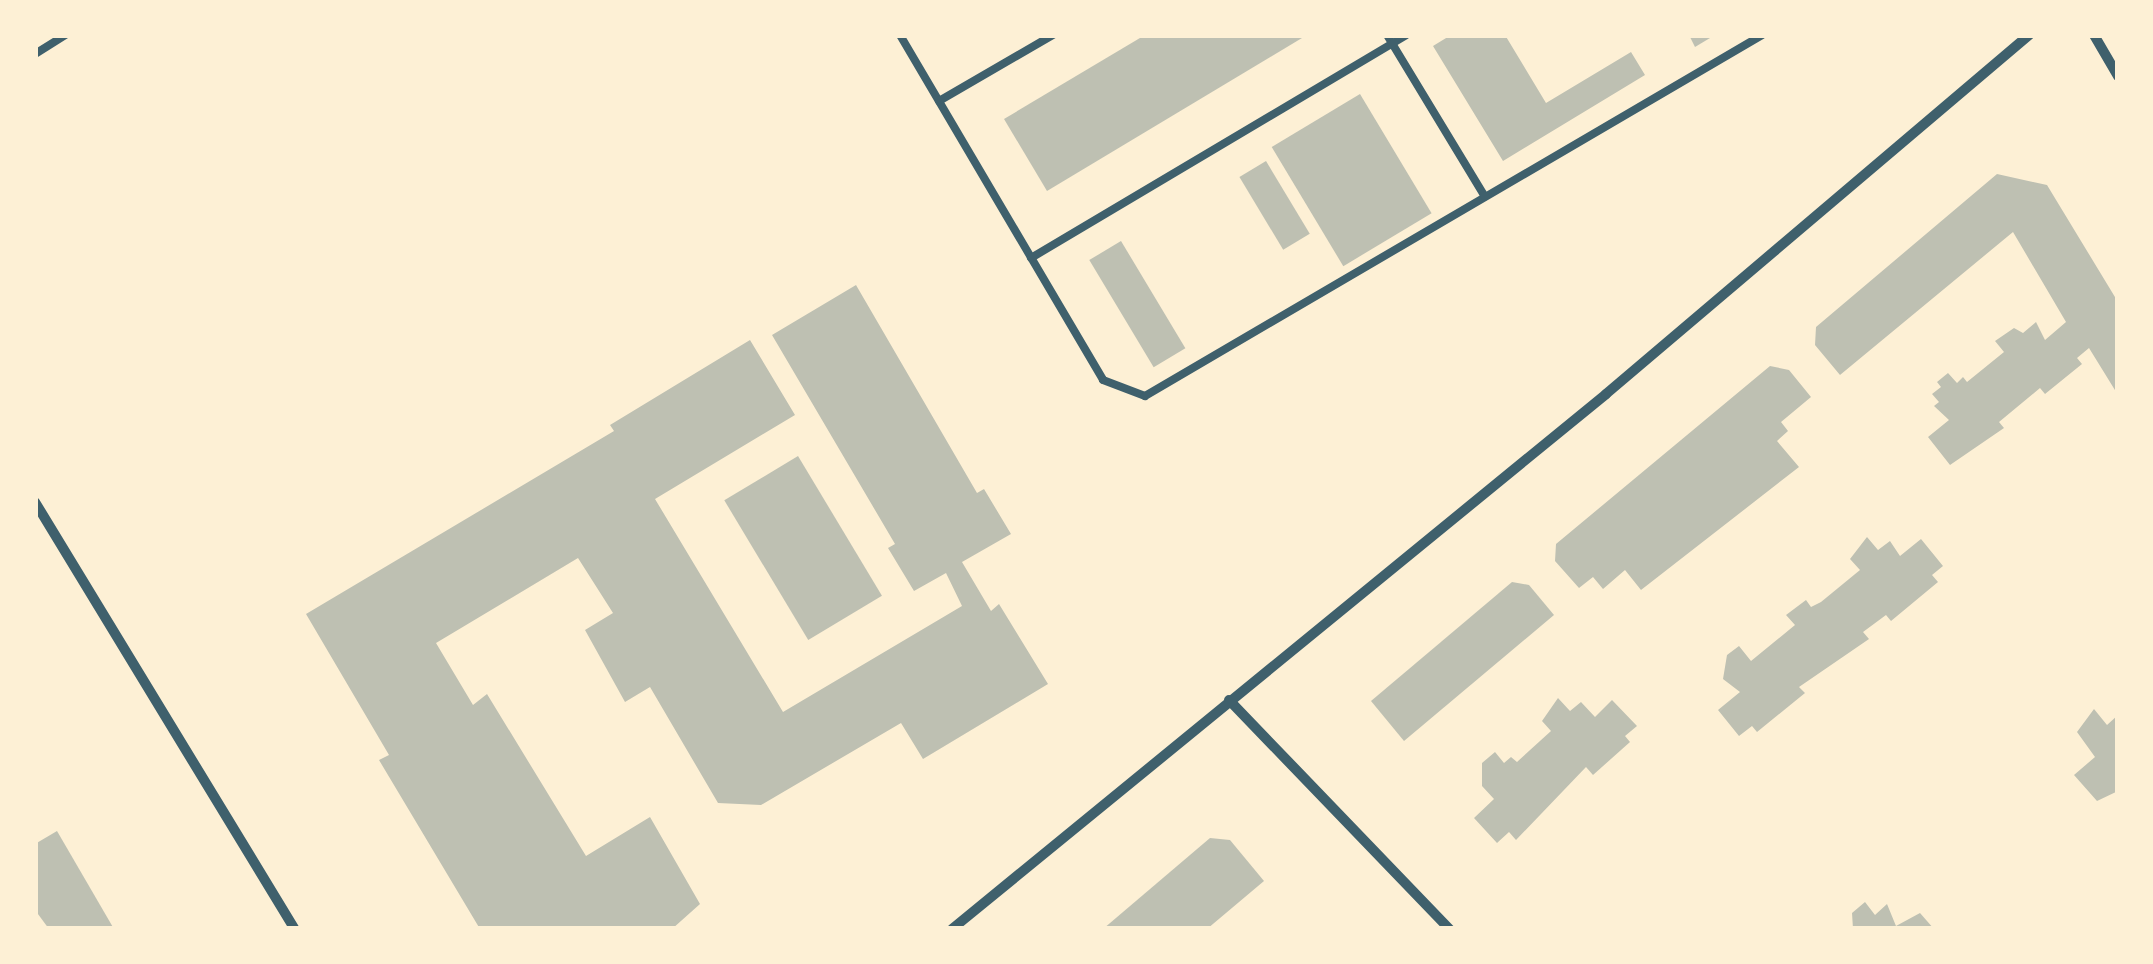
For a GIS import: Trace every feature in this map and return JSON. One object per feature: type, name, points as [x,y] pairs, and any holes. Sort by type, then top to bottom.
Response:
[{"type":"street","points":[[952,929],[1606,394],[2029,35]]},
{"type":"street","points":[[2094,35],[2118,76]]},
{"type":"street","points":[[35,502],[296,929]]},
{"type":"street","points":[[1230,700],[1449,929]]},
{"type":"lane","points":[[35,54],[65,35]]},
{"type":"lane","points":[[900,35],[1103,380],[1146,396],[1762,35]]},
{"type":"lane","points":[[939,101],[1053,35]]},
{"type":"lane","points":[[1031,258],[1390,39],[1406,35]]},
{"type":"lane","points":[[1390,39],[1485,197]]},
{"type":"building","points":[[1145,35],[1307,35],[1047,191],[1004,119]]},
{"type":"building","points":[[1451,35],[1505,35],[1546,103],[1631,52],[1645,75],[1503,161],[1433,46]]},
{"type":"building","points":[[1689,35],[1715,35],[1695,47]]},
{"type":"building","points":[[1360,94],[1432,213],[1343,266],[1272,147]]},
{"type":"building","points":[[1266,161],[1310,234],[1283,250],[1239,177]]},
{"type":"building","points":[[1997,174],[2047,185],[2118,302],[2118,395],[2089,348],[2077,358],[2082,364],[2045,394],[2040,388],[1999,422],[2004,428],[1950,465],[1928,437],[1949,420],[1934,406],[1939,402],[1932,394],[1941,387],[1937,382],[1948,373],[1957,383],[1963,377],[1967,382],[2004,352],[1995,341],[2014,328],[2023,333],[2036,322],[2045,340],[2066,322],[2013,232],[1840,375],[1815,345],[1816,327]]},
{"type":"building","points":[[1121,241],[1185,348],[1154,367],[1089,260]]},
{"type":"building","points":[[856,285],[977,493],[984,489],[1011,534],[962,562],[991,611],[999,604],[1048,684],[923,759],[901,723],[761,805],[718,803],[650,687],[625,702],[585,630],[613,613],[578,558],[436,643],[473,705],[487,694],[586,856],[650,817],[700,904],[672,929],[480,929],[379,760],[389,755],[306,614],[614,431],[610,425],[750,340],[795,415],[655,499],[783,712],[962,606],[946,573],[914,591],[888,548],[895,544],[772,335]]},
{"type":"building","points":[[1770,366],[1789,370],[1811,397],[1781,422],[1788,431],[1777,441],[1799,467],[1641,590],[1625,570],[1603,589],[1593,577],[1579,588],[1555,561],[1556,544]]},
{"type":"building","points":[[798,456],[882,596],[808,640],[724,500]]},
{"type":"building","points":[[1867,537],[1878,550],[1890,541],[1900,556],[1921,539],[1943,566],[1932,575],[1938,582],[1891,621],[1886,615],[1863,632],[1869,639],[1799,687],[1805,693],[1757,732],[1752,726],[1739,736],[1718,710],[1740,692],[1723,679],[1727,655],[1739,646],[1751,661],[1795,625],[1786,615],[1806,600],[1811,607],[1821,602],[1860,570],[1850,559]]},
{"type":"building","points":[[1512,582],[1529,585],[1554,615],[1404,741],[1371,701]]},
{"type":"building","points":[[1558,698],[1570,711],[1581,702],[1595,717],[1612,700],[1637,726],[1625,736],[1630,742],[1593,775],[1586,767],[1516,840],[1509,832],[1497,843],[1474,818],[1494,799],[1482,786],[1482,763],[1495,752],[1504,763],[1511,757],[1517,762],[1551,731],[1542,721]]},
{"type":"building","points":[[2094,709],[2107,725],[2118,715],[2118,791],[2097,801],[2074,775],[2095,757],[2077,732]]},
{"type":"building","points":[[57,831],[114,929],[49,929],[35,910],[35,844]]},
{"type":"building","points":[[1210,838],[1230,840],[1264,881],[1207,929],[1103,929]]},
{"type":"building","points":[[1865,902],[1875,915],[1887,904],[1896,926],[1920,913],[1934,929],[1853,929],[1852,913]]}]
